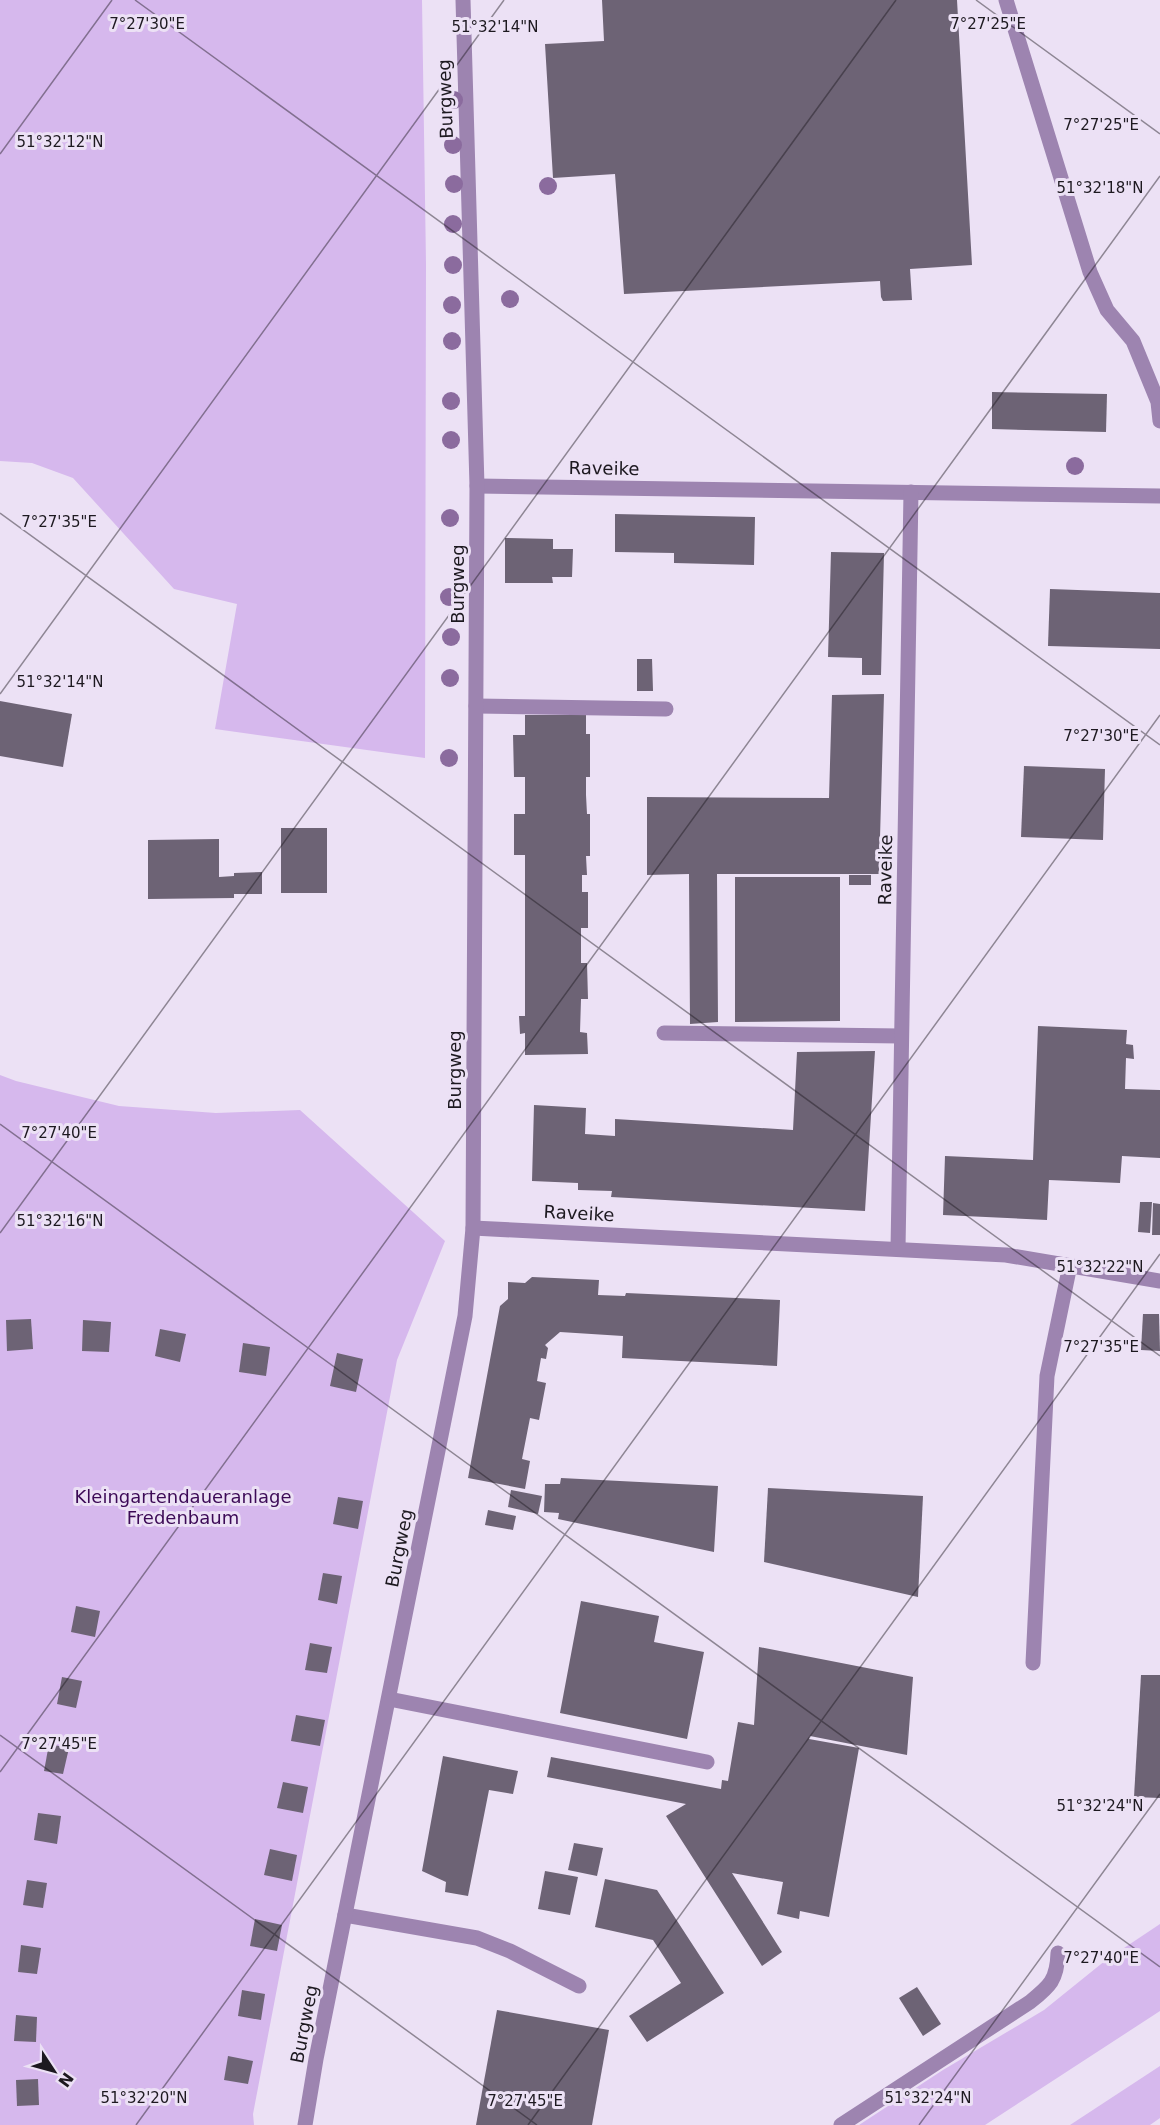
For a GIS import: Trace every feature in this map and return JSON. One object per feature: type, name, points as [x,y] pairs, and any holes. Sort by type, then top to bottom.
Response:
[{"type":"street","name":"Burgweg","points":[[305,2125],[318,2048],[465,1316],[473,1228],[477,486],[463,0]]},
{"type":"street","points":[[1006,0],[1090,272],[1107,310],[1133,341],[1158,402],[1160,421]]},
{"type":"street","name":"Raveike","points":[[477,486],[1160,496]]},
{"type":"street","name":"Raveike","points":[[898,1249],[911,492]]},
{"type":"street","points":[[476,706],[666,709]]},
{"type":"street","points":[[664,1033],[902,1036]]},
{"type":"street","name":"Raveike","points":[[473,1228],[1006,1255],[1160,1281]]},
{"type":"street","points":[[1033,1663],[1047,1376],[1070,1265]]},
{"type":"street","points":[[389,1699],[707,1762]]},
{"type":"street","points":[[345,1916],[477,1938],[510,1951],[579,1986]]},
{"type":"street","points":[[841,2125],[1049,1987],[1058,1967],[1058,1953]]},
{"type":"green space","points":[[0,0],[422,0],[426,264],[425,758],[215,729],[237,604],[174,589],[73,478],[32,463],[0,461]]},
{"type":"green space","name":"Kleingartendaueranlage Fredenbaum","points":[[0,1075],[119,1106],[216,1113],[300,1110],[445,1241],[397,1360],[253,2114],[254,2125],[0,2125]]},
{"type":"green space","points":[[1160,1924],[1160,2011],[985,2125],[859,2125],[943,2070],[1044,2010],[1106,1960]]},
{"type":"green space","points":[[1160,2066],[1160,2118],[1150,2125],[1070,2125]]},
{"type":"building","points":[[602,0],[957,0],[972,265],[910,269],[912,300],[883,301],[880,281],[624,294],[615,174],[553,178],[545,44],[604,41]]},
{"type":"building","points":[[992,392],[1107,394],[1106,432],[992,429]]},
{"type":"building","points":[[615,514],[755,517],[754,565],[674,563],[674,553],[615,552]]},
{"type":"building","points":[[505,538],[553,539],[553,549],[573,549],[572,577],[552,577],[553,583],[505,583]]},
{"type":"building","points":[[831,552],[884,553],[881,675],[862,675],[862,658],[828,657]]},
{"type":"building","points":[[1050,589],[1160,593],[1160,649],[1048,646]]},
{"type":"building","points":[[637,659],[652,659],[653,691],[637,691]]},
{"type":"building","points":[[884,694],[879,874],[717,874],[718,1022],[690,1024],[689,874],[647,875],[647,797],[829,798],[832,695]]},
{"type":"building","points":[[0,701],[72,714],[63,767],[0,756]]},
{"type":"building","points":[[525,715],[586,715],[586,734],[590,734],[590,777],[586,777],[586,795],[587,814],[590,814],[590,856],[586,856],[587,875],[582,875],[582,892],[588,892],[588,928],[581,928],[581,963],[587,963],[588,999],[581,999],[580,1032],[587,1033],[588,1054],[525,1055],[525,1033],[520,1034],[519,1016],[525,1016],[525,855],[514,855],[514,814],[525,814],[525,777],[514,777],[513,735],[525,735]]},
{"type":"building","points":[[1024,766],[1105,769],[1103,840],[1021,837]]},
{"type":"building","points":[[281,828],[327,828],[327,893],[281,893]]},
{"type":"building","points":[[219,839],[219,877],[234,876],[234,873],[262,872],[262,894],[234,894],[234,898],[148,899],[148,840]]},
{"type":"building","points":[[849,875],[871,875],[871,885],[849,885]]},
{"type":"building","points":[[735,877],[840,877],[840,1021],[735,1022]]},
{"type":"building","points":[[1038,1026],[1127,1030],[1126,1044],[1133,1045],[1134,1059],[1126,1058],[1125,1089],[1160,1090],[1160,1158],[1122,1156],[1120,1183],[1049,1180],[1047,1220],[943,1215],[945,1156],[1033,1160]]},
{"type":"building","points":[[875,1051],[865,1211],[611,1197],[612,1191],[578,1190],[578,1183],[532,1181],[534,1105],[586,1108],[585,1134],[615,1136],[615,1119],[793,1130],[797,1052]]},
{"type":"building","points":[[1140,1202],[1152,1202],[1150,1233],[1138,1232]]},
{"type":"building","points":[[1153,1203],[1160,1204],[1160,1235],[1152,1235]]},
{"type":"building","points":[[532,1277],[599,1280],[598,1295],[625,1296],[626,1293],[780,1300],[777,1366],[622,1358],[623,1336],[560,1332],[545,1345],[548,1348],[546,1359],[541,1358],[537,1381],[546,1383],[539,1420],[530,1418],[522,1459],[530,1461],[525,1489],[468,1478],[500,1306],[508,1299],[508,1282],[525,1283]]},
{"type":"building","points":[[1143,1314],[1159,1314],[1160,1351],[1141,1350]]},
{"type":"building","points":[[31,1319],[33,1349],[7,1351],[6,1320]]},
{"type":"building","points":[[83,1320],[111,1322],[109,1352],[82,1351]]},
{"type":"building","points":[[160,1329],[186,1334],[180,1362],[155,1356]]},
{"type":"building","points":[[243,1343],[270,1347],[266,1376],[239,1372]]},
{"type":"building","points":[[337,1353],[363,1359],[356,1392],[330,1386]]},
{"type":"building","points":[[561,1478],[718,1486],[714,1552],[558,1519],[559,1513],[544,1512],[545,1484],[560,1484]]},
{"type":"building","points":[[768,1488],[923,1496],[918,1597],[764,1562]]},
{"type":"building","points":[[511,1490],[542,1496],[538,1514],[508,1507]]},
{"type":"building","points":[[338,1497],[363,1501],[358,1529],[333,1524]]},
{"type":"building","points":[[488,1510],[516,1516],[513,1530],[485,1525]]},
{"type":"building","points":[[323,1573],[342,1576],[337,1604],[318,1600]]},
{"type":"building","points":[[581,1601],[659,1616],[654,1642],[704,1652],[687,1739],[560,1713]]},
{"type":"building","points":[[76,1606],[100,1611],[95,1637],[71,1632]]},
{"type":"building","points":[[310,1643],[332,1647],[327,1673],[305,1670]]},
{"type":"building","points":[[759,1647],[913,1677],[907,1755],[810,1736],[809,1739],[859,1748],[829,1917],[800,1911],[799,1919],[777,1914],[783,1882],[732,1873],[782,1952],[762,1966],[666,1816],[686,1804],[547,1777],[551,1757],[721,1789],[722,1780],[728,1781],[738,1722],[754,1725]]},
{"type":"building","points":[[1141,1675],[1160,1675],[1160,1798],[1134,1797]]},
{"type":"building","points":[[62,1677],[82,1681],[76,1708],[57,1704]]},
{"type":"building","points":[[296,1715],[325,1720],[320,1746],[291,1741]]},
{"type":"building","points":[[49,1744],[69,1748],[63,1774],[44,1771]]},
{"type":"building","points":[[443,1756],[518,1771],[513,1794],[489,1790],[468,1896],[445,1892],[446,1882],[422,1871]]},
{"type":"building","points":[[283,1782],[308,1787],[303,1813],[277,1808]]},
{"type":"building","points":[[38,1813],[61,1816],[57,1844],[34,1840]]},
{"type":"building","points":[[574,1843],[603,1848],[597,1876],[568,1870]]},
{"type":"building","points":[[270,1849],[297,1855],[292,1881],[264,1875]]},
{"type":"building","points":[[545,1871],[578,1877],[570,1915],[538,1909]]},
{"type":"building","points":[[605,1879],[657,1890],[724,1993],[647,2042],[629,2016],[681,1983],[653,1940],[595,1927]]},
{"type":"building","points":[[27,1880],[47,1883],[43,1908],[23,1905]]},
{"type":"building","points":[[255,1919],[282,1925],[277,1951],[250,1946]]},
{"type":"building","points":[[21,1945],[41,1948],[37,1974],[18,1972]]},
{"type":"building","points":[[917,1987],[941,2024],[923,2036],[899,1998]]},
{"type":"building","points":[[242,1990],[265,1994],[261,2020],[238,2016]]},
{"type":"building","points":[[497,2010],[609,2030],[592,2125],[476,2125]]},
{"type":"building","points":[[16,2015],[37,2017],[36,2042],[14,2041]]},
{"type":"building","points":[[228,2056],[253,2061],[248,2084],[224,2080]]},
{"type":"building","points":[[38,2079],[39,2105],[17,2106],[16,2080]]}]
